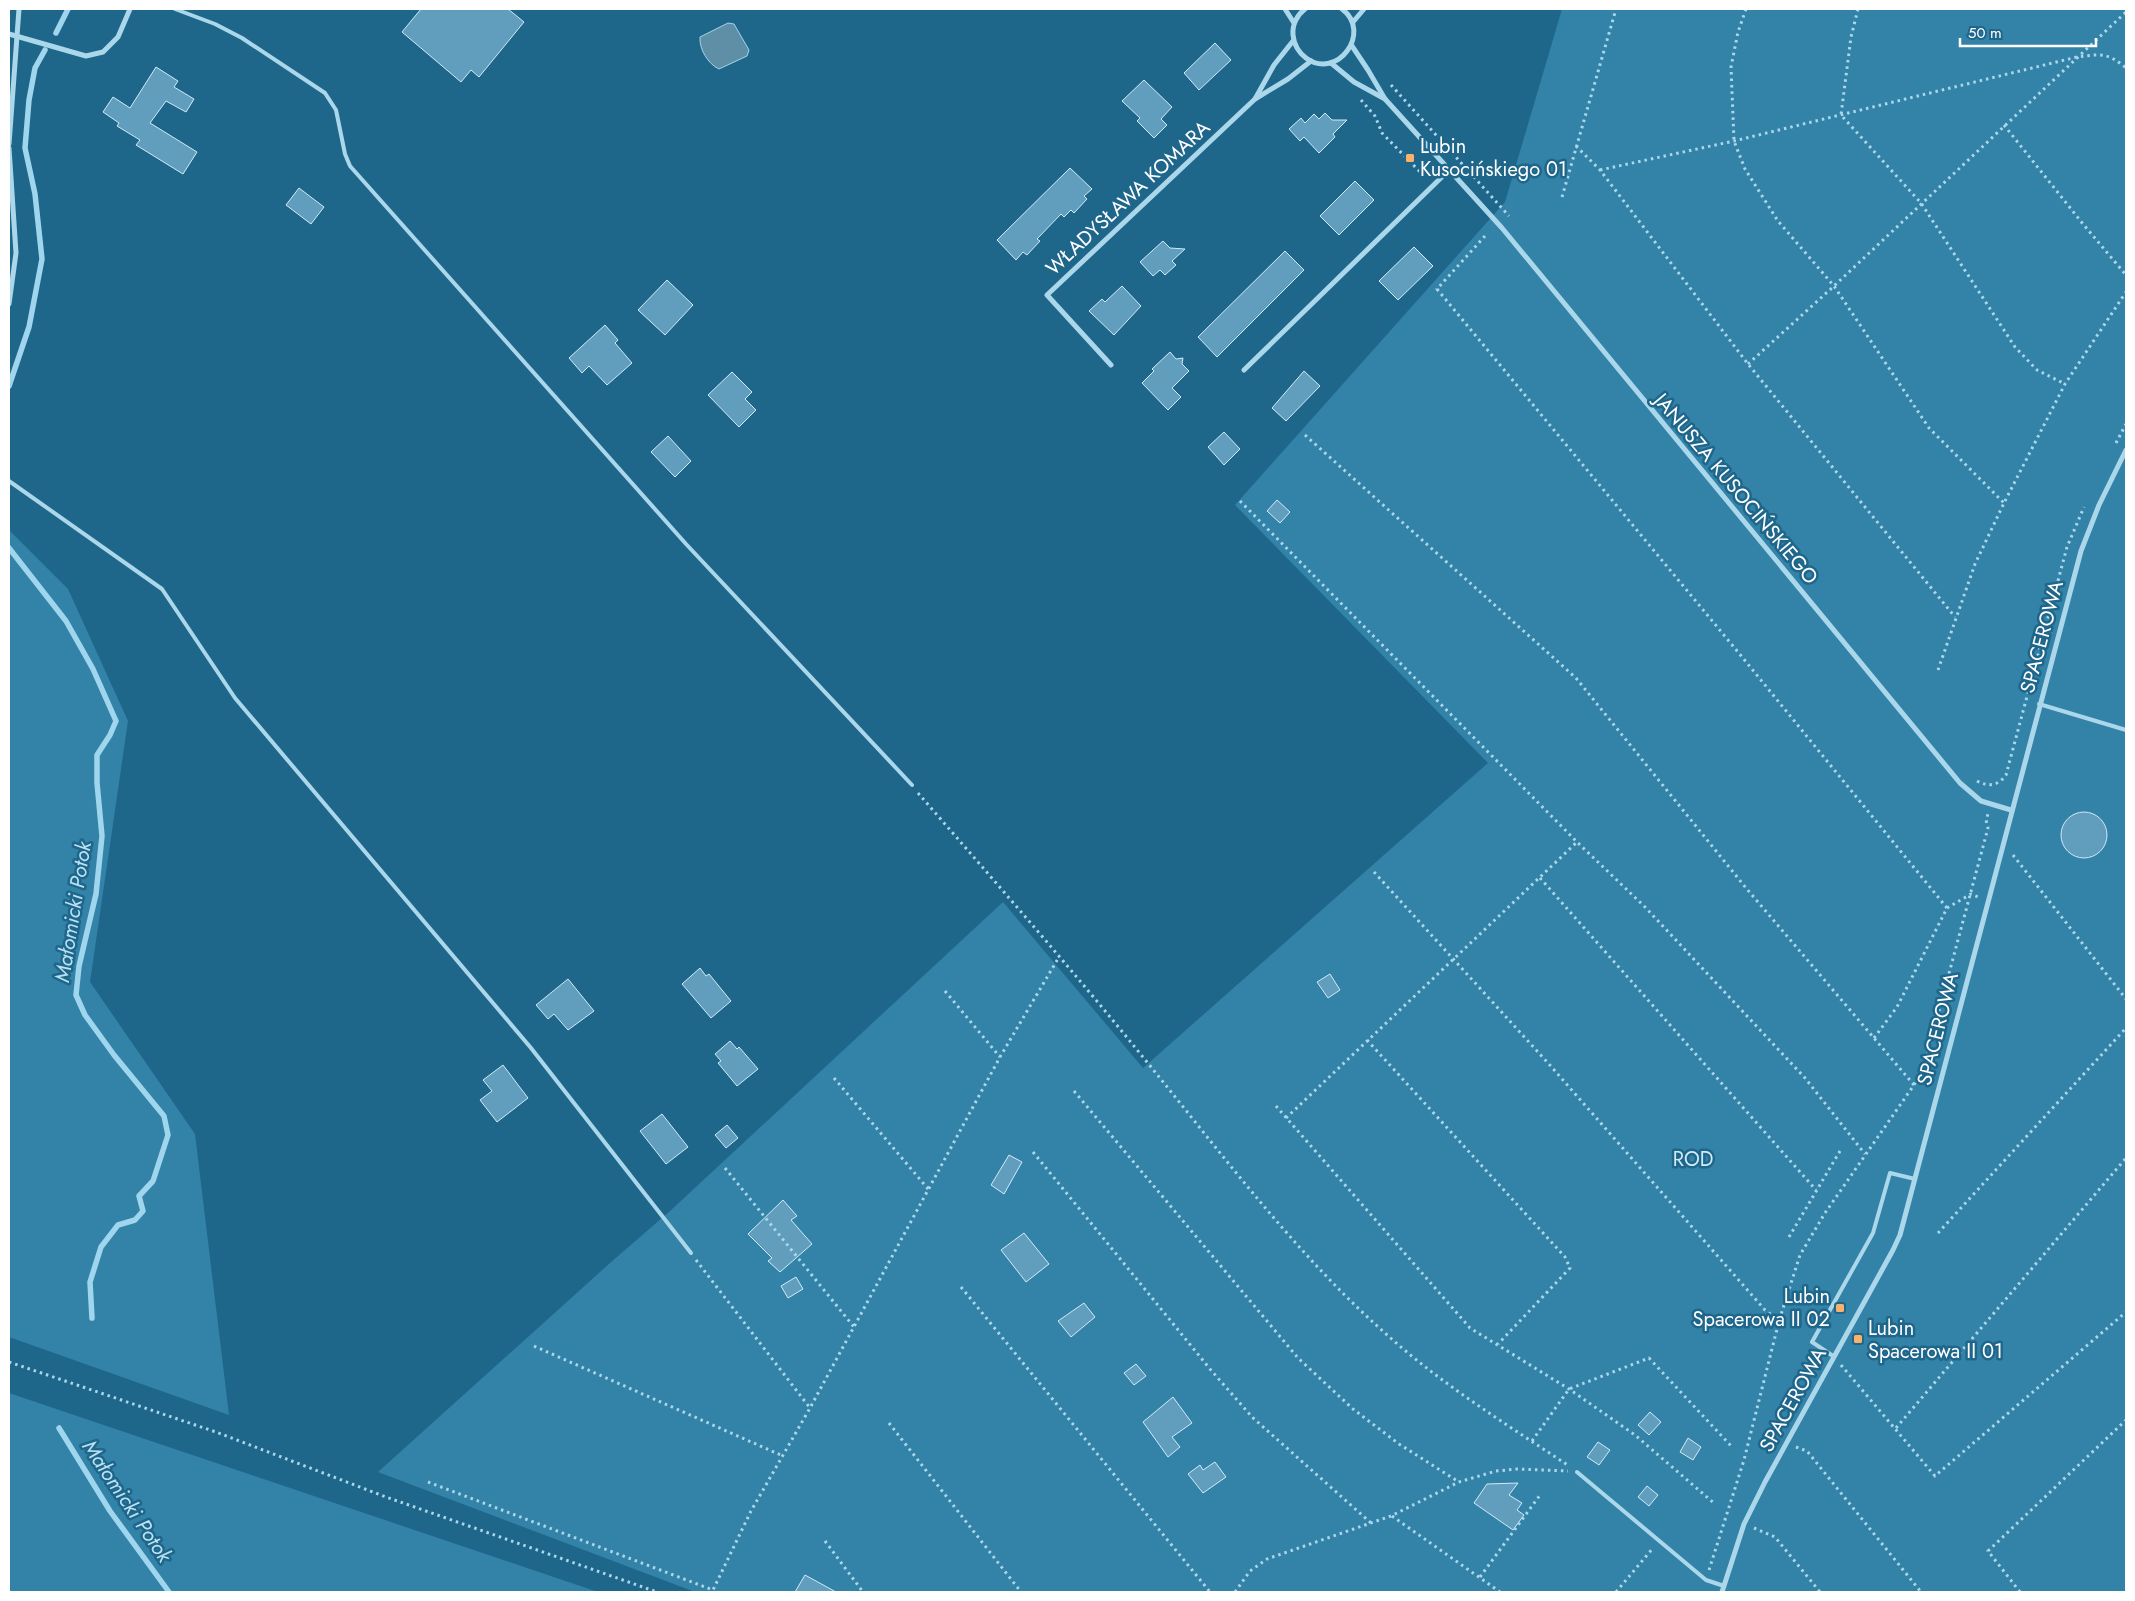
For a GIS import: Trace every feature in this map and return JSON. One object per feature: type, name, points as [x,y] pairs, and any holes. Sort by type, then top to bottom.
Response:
[{"type":"street","points":[[9,144],[19,9]]},
{"type":"street","points":[[9,34],[86,56],[103,52],[118,37],[130,9]]},
{"type":"street","points":[[1285,9],[1294,23],[1294,41],[1300,53],[1311,61],[1321,64],[1331,63],[1343,57],[1352,46],[1355,34],[1353,22],[1342,9]]},
{"type":"street","points":[[1294,23],[1305,9]]},
{"type":"street","points":[[1353,22],[1364,9]]},
{"type":"street","points":[[1255,100],[1274,65],[1294,41]]},
{"type":"street","points":[[1352,46],[1385,100]]},
{"type":"street","points":[[1255,100],[1288,79],[1311,61]]},
{"type":"street","points":[[1331,63],[1354,82],[1385,100]]},
{"type":"street","name":"WŁADYSŁAWA KOMARA","points":[[1111,365],[1047,295],[1255,100]]},
{"type":"street","name":"JANUSZA KUSOCIŃSKIEGO","points":[[1385,100],[1502,228],[1960,784],[1975,797],[2011,810]]},
{"type":"street","points":[[9,148],[16,253],[9,304]]},
{"type":"street","points":[[1244,370],[1450,169]]},
{"type":"street","points":[[9,251],[16,253]]},
{"type":"street","name":"SPACEROWA","points":[[1722,1592],[1744,1524],[1900,1235],[2081,551],[2099,505],[2126,450]]},
{"type":"lane","points":[[175,9],[215,24],[242,38],[325,93],[336,110],[345,154],[350,166],[686,544],[912,785]]},
{"type":"lane","points":[[9,481],[162,589],[235,698],[531,1048],[691,1253]]},
{"type":"lane","points":[[2040,704],[2126,730]]},
{"type":"lane","points":[[1833,1356],[1812,1342],[1874,1233],[1890,1173],[1915,1179]]},
{"type":"lane","points":[[1577,1472],[1706,1580],[1724,1586]]},
{"type":"path","points":[[1562,197],[1616,9]]},
{"type":"path","points":[[1746,9],[1738,32],[1731,67],[1734,141],[1744,169],[1778,222],[1834,286],[1929,428],[2004,503]]},
{"type":"path","points":[[1858,9],[1851,37],[1841,115],[1921,203],[2015,346],[2037,370],[2065,384]]},
{"type":"path","points":[[1748,364],[1834,286],[2004,124],[2126,12]]},
{"type":"path","points":[[1600,170],[1734,141],[2077,56],[2099,54],[2114,58],[2126,68]]},
{"type":"path","points":[[1358,97],[1376,116],[1382,133],[1433,185]]},
{"type":"path","points":[[2004,124],[2126,275]]},
{"type":"path","points":[[1576,146],[1600,170],[1748,364],[1955,617]]},
{"type":"path","points":[[1485,236],[1437,289],[1947,908]]},
{"type":"path","points":[[1938,670],[1975,564],[2004,503],[2065,384],[2126,292]]},
{"type":"path","points":[[1305,435],[1576,678],[1746,888],[1914,1085]]},
{"type":"path","points":[[1240,501],[1577,842],[1645,907],[1805,1078],[1865,1154]]},
{"type":"path","points":[[1706,1580],[1744,1460],[1779,1321],[1800,1255],[1825,1213],[1914,1085],[1930,1048],[1988,828],[1986,820],[1995,784]]},
{"type":"path","points":[[912,785],[1287,1232],[1334,1285],[1384,1333],[1434,1375],[1577,1472]]},
{"type":"path","points":[[1286,1118],[1577,842]]},
{"type":"path","points":[[2002,848],[2011,853],[2126,999]]},
{"type":"path","points":[[1374,872],[1454,959],[1765,1310],[1779,1321]]},
{"type":"path","points":[[1540,878],[1816,1190]]},
{"type":"path","points":[[1874,1038],[1897,1007],[1947,908],[1971,894]]},
{"type":"path","points":[[1971,894],[1987,901]]},
{"type":"path","points":[[428,1482],[713,1590],[751,1511],[854,1328],[1000,1057],[1059,958]]},
{"type":"path","points":[[945,991],[1000,1057]]},
{"type":"path","points":[[1938,1234],[2126,1028]]},
{"type":"path","points":[[1367,1040],[1565,1257],[1570,1268],[1498,1344]]},
{"type":"path","points":[[834,1078],[929,1190]]},
{"type":"path","points":[[1074,1091],[1298,1358],[1353,1409],[1399,1444],[1459,1482]]},
{"type":"path","points":[[1276,1106],[1470,1328],[1569,1389],[1635,1435],[1715,1504]]},
{"type":"path","points":[[1789,1237],[1840,1150]]},
{"type":"path","points":[[1034,1152],[1204,1362],[1252,1417],[1371,1523]]},
{"type":"path","points":[[1896,1428],[2126,1158]]},
{"type":"path","points":[[725,1168],[854,1328]]},
{"type":"path","points":[[691,1253],[810,1408]]},
{"type":"path","points":[[961,1287],[1210,1592]]},
{"type":"path","points":[[1833,1356],[1935,1476],[2126,1312]]},
{"type":"path","points":[[534,1346],[783,1456]]},
{"type":"path","points":[[1532,1441],[1569,1389],[1649,1358],[1732,1447]]},
{"type":"path","points":[[9,1362],[216,1432],[386,1497],[657,1592]]},
{"type":"path","points":[[2020,1592],[1988,1551],[2126,1420]]},
{"type":"path","points":[[888,1423],[1021,1592]]},
{"type":"path","points":[[1786,1444],[1806,1450],[1921,1592]]},
{"type":"path","points":[[1235,1592],[1250,1571],[1267,1560],[1391,1516],[1459,1482],[1496,1471],[1517,1469],[1577,1472]]},
{"type":"path","points":[[1480,1577],[1540,1495]]},
{"type":"path","points":[[1391,1516],[1500,1592]]},
{"type":"path","points":[[1744,1524],[1775,1537],[1820,1592]]},
{"type":"path","points":[[1616,1592],[1660,1540]]},
{"type":"path","points":[[825,1541],[863,1592]]},
{"type":"green space","name":"ROD","points":[[1562,9],[2126,9],[2126,1592],[695,1592],[378,1472],[670,1211],[1003,902],[1143,1068],[1488,763],[1235,505],[1505,202]]},
{"type":"green space","points":[[9,530],[68,589],[128,721],[90,982],[195,1134],[229,1415],[9,1337]]},
{"type":"green space","points":[[9,1393],[598,1592],[9,1592]]},
{"type":"shaded area","points":[[728,23],[734,24],[749,50],[747,56],[719,69],[711,64],[705,56],[700,37]]},
{"type":"building","points":[[421,9],[508,9],[524,22],[479,77],[471,70],[461,82],[402,32]]},
{"type":"building","points":[[1215,43],[1231,60],[1199,90],[1184,73]]},
{"type":"building","points":[[156,67],[178,81],[174,87],[194,99],[186,112],[166,101],[150,123],[197,152],[183,174],[136,145],[140,140],[117,126],[119,123],[103,112],[113,97],[130,108]]},
{"type":"building","points":[[1144,80],[1172,107],[1161,119],[1167,125],[1154,138],[1137,121],[1140,118],[1122,101]]},
{"type":"building","points":[[1325,113],[1332,120],[1347,120],[1333,134],[1335,137],[1319,153],[1304,137],[1300,141],[1289,129],[1301,118],[1305,123],[1314,114],[1319,119]]},
{"type":"building","points":[[1070,168],[1092,189],[1084,196],[1087,199],[1074,213],[1071,210],[1064,217],[1061,214],[1037,239],[1040,241],[1027,255],[1023,252],[1016,260],[997,240]]},
{"type":"building","points":[[1355,181],[1374,200],[1339,235],[1320,216]]},
{"type":"building","points":[[299,188],[324,207],[311,224],[286,205]]},
{"type":"building","points":[[1163,241],[1170,248],[1185,249],[1172,261],[1176,265],[1165,275],[1160,270],[1153,276],[1140,262]]},
{"type":"building","points":[[1414,247],[1433,266],[1398,300],[1379,281]]},
{"type":"building","points":[[1285,251],[1304,270],[1217,357],[1198,337]]},
{"type":"building","points":[[667,280],[693,305],[665,335],[638,310]]},
{"type":"building","points":[[1122,286],[1141,306],[1114,335],[1089,311],[1102,299],[1105,302]]},
{"type":"building","points":[[605,325],[618,340],[615,343],[632,363],[607,385],[589,366],[582,373],[569,358]]},
{"type":"building","points":[[1170,352],[1176,359],[1183,358],[1182,364],[1189,371],[1172,388],[1181,397],[1168,410],[1142,383],[1154,371],[1152,369]]},
{"type":"building","points":[[1304,371],[1320,386],[1286,421],[1272,408]]},
{"type":"building","points":[[732,372],[752,392],[745,399],[756,410],[739,427],[708,395]]},
{"type":"building","points":[[1224,432],[1240,449],[1224,465],[1208,447]]},
{"type":"building","points":[[668,436],[691,461],[675,477],[651,452]]},
{"type":"building","points":[[1277,500],[1290,512],[1280,523],[1267,511]]},
{"type":"building","points":[[2080,812],[2088,812],[2097,816],[2103,822],[2107,835],[2103,848],[2097,854],[2088,858],[2080,858],[2071,854],[2065,848],[2061,839],[2061,831],[2065,822],[2071,816]]},
{"type":"building","points":[[700,968],[706,976],[709,974],[731,1001],[711,1018],[682,984]]},
{"type":"building","points":[[1330,974],[1340,990],[1328,998],[1317,982]]},
{"type":"building","points":[[568,979],[594,1011],[568,1030],[554,1014],[548,1019],[536,1005]]},
{"type":"building","points":[[730,1041],[737,1049],[739,1047],[758,1069],[737,1086],[718,1063],[721,1061],[715,1054]]},
{"type":"building","points":[[503,1065],[528,1098],[497,1122],[480,1100],[492,1091],[483,1080]]},
{"type":"building","points":[[662,1114],[688,1147],[666,1164],[640,1131]]},
{"type":"building","points":[[727,1125],[738,1138],[726,1148],[715,1135]]},
{"type":"building","points":[[1009,1155],[1022,1162],[1004,1194],[991,1185]]},
{"type":"building","points":[[783,1200],[797,1216],[791,1220],[812,1244],[780,1272],[768,1261],[772,1258],[748,1234]]},
{"type":"building","points":[[1024,1233],[1049,1264],[1026,1282],[1001,1250]]},
{"type":"building","points":[[796,1277],[803,1289],[788,1298],[781,1286]]},
{"type":"building","points":[[1084,1303],[1095,1317],[1071,1337],[1058,1321]]},
{"type":"building","points":[[1136,1364],[1146,1376],[1134,1385],[1124,1373]]},
{"type":"building","points":[[1173,1397],[1192,1423],[1172,1437],[1180,1447],[1168,1457],[1143,1422]]},
{"type":"building","points":[[1650,1412],[1661,1422],[1649,1435],[1638,1425]]},
{"type":"building","points":[[1688,1438],[1701,1447],[1693,1460],[1680,1452]]},
{"type":"building","points":[[1598,1442],[1610,1450],[1599,1465],[1587,1457]]},
{"type":"building","points":[[1215,1462],[1226,1477],[1203,1493],[1188,1474],[1200,1465],[1203,1470]]},
{"type":"building","points":[[1518,1483],[1509,1495],[1522,1503],[1517,1510],[1524,1515],[1513,1530],[1474,1503],[1487,1484]]},
{"type":"building","points":[[1647,1486],[1658,1495],[1649,1506],[1638,1497]]},
{"type":"building","points":[[805,1575],[836,1592],[795,1592]]},
{"type":"waterway","name":"Małomicki Potok","points":[[56,33],[68,9]]},
{"type":"waterway","name":"Małomicki Potok","points":[[9,386],[29,327],[42,259],[35,194],[25,148],[29,100],[35,68],[45,50]]},
{"type":"waterway","name":"Małomicki Potok","points":[[9,548],[66,621],[93,669],[116,721],[110,735],[97,755],[97,783],[102,836],[96,894],[79,966],[76,995],[85,1015],[114,1055],[164,1116],[168,1135],[153,1181],[139,1196],[143,1211],[135,1220],[118,1225],[101,1247],[90,1282],[92,1318]]},
{"type":"waterway","name":"Małomicki Potok","points":[[59,1428],[110,1511],[169,1592]]},
{"type":"place","name":"Lubin Kusocińskiego 01","points":[[1410,158]]},
{"type":"place","name":"Lubin Spacerowa II 02","points":[[1840,1308]]},
{"type":"place","name":"Lubin Spacerowa II 01","points":[[1858,1339]]}]
